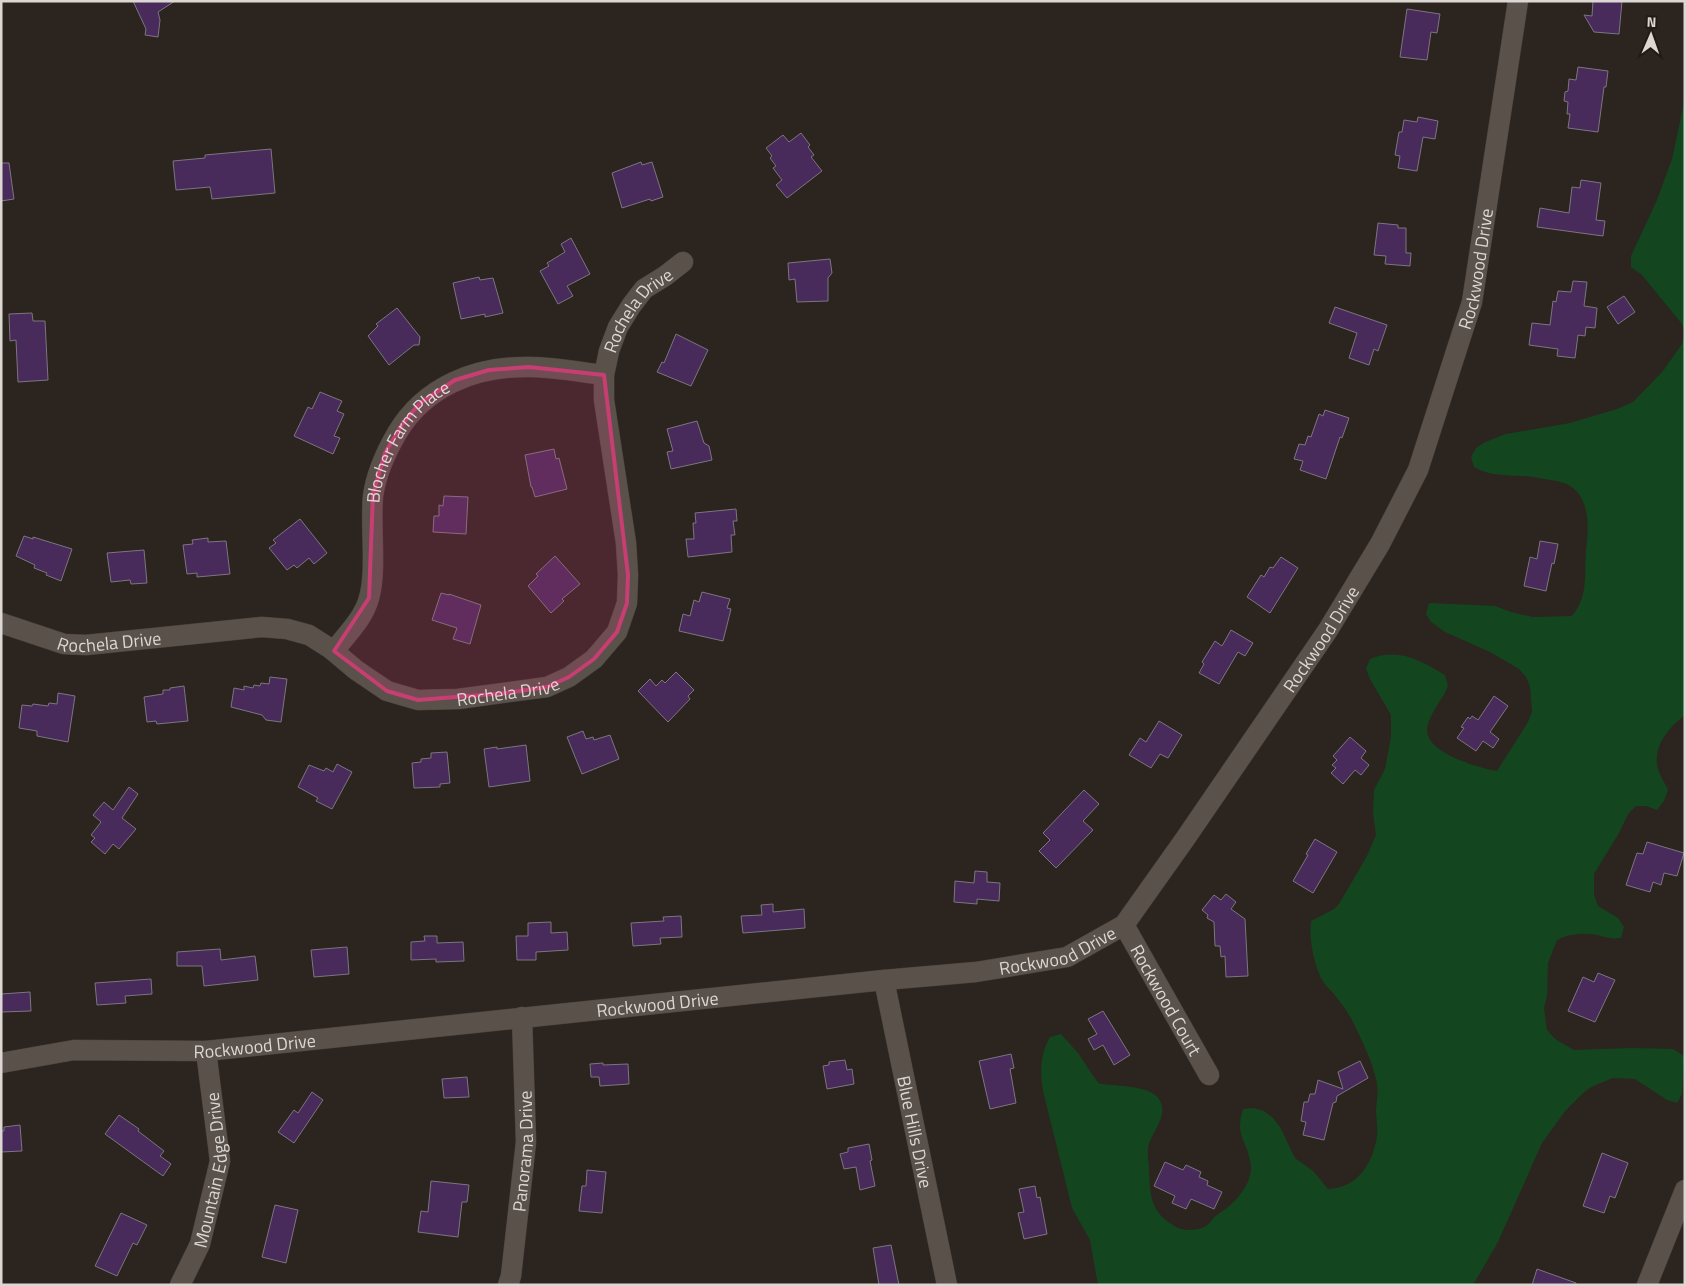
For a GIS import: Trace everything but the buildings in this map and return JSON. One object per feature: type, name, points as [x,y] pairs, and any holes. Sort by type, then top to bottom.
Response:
[{"type":"street","name":"Rockwood Drive","points":[[1,1063],[74,1050],[206,1051],[522,1017],[976,972],[1067,957],[1124,925],[1331,625],[1380,544],[1418,470],[1472,302],[1518,1]]},
{"type":"street","name":"Rochela Drive","points":[[1,623],[64,644],[86,645],[262,627],[287,629],[309,635],[387,691],[418,700],[458,699],[547,687],[569,677],[594,658],[617,632],[626,603],[628,576],[626,543],[604,400],[604,375],[609,351],[618,327],[644,290],[682,262]]},
{"type":"street","name":"Blocher Farm Place","points":[[334,652],[358,619],[369,598],[372,572],[373,494],[385,453],[403,423],[420,403],[455,380],[489,370],[529,367],[604,375]]},
{"type":"street","name":"Rockwood Court","points":[[1124,925],[1209,1075]]},
{"type":"street","name":"Blue Hills Drive","points":[[884,980],[947,1285]]},
{"type":"street","name":"Panorama Drive","points":[[508,1285],[511,1276],[526,1142],[522,1017]]},
{"type":"street","name":"Mountain Edge Drive","points":[[180,1285],[200,1244],[220,1160],[206,1051]]},
{"type":"street","points":[[1647,1285],[1685,1190]]},
{"type":"highlighted area","points":[[529,367],[604,375],[628,575],[627,603],[617,632],[594,659],[569,677],[547,687],[506,693],[418,700],[387,691],[334,651],[369,598],[373,494],[385,453],[403,423],[420,403],[455,380],[489,370]]},
{"type":"green space","points":[[1685,98],[1685,334],[1682,324],[1642,275],[1631,267],[1631,256],[1657,200],[1672,159]]},
{"type":"green space","points":[[1685,334],[1685,715],[1673,725],[1663,738],[1657,753],[1658,769],[1668,790],[1664,801],[1657,810],[1646,806],[1636,806],[1628,814],[1619,833],[1594,874],[1594,895],[1598,906],[1618,918],[1624,927],[1621,938],[1584,934],[1567,936],[1557,940],[1548,963],[1547,996],[1544,1008],[1547,1030],[1555,1039],[1574,1050],[1673,1049],[1684,1056],[1682,1094],[1677,1103],[1667,1100],[1635,1079],[1613,1078],[1591,1087],[1583,1093],[1566,1110],[1542,1143],[1498,1242],[1473,1285],[1098,1285],[1090,1240],[1072,1208],[1043,1091],[1042,1063],[1044,1050],[1050,1037],[1061,1034],[1078,1053],[1098,1083],[1140,1088],[1154,1094],[1159,1099],[1162,1105],[1161,1117],[1148,1148],[1151,1192],[1157,1211],[1172,1225],[1190,1230],[1206,1226],[1236,1199],[1247,1184],[1251,1168],[1248,1152],[1240,1131],[1243,1109],[1254,1108],[1264,1111],[1273,1118],[1280,1127],[1295,1158],[1313,1171],[1328,1189],[1339,1188],[1356,1179],[1368,1164],[1375,1146],[1377,1136],[1377,1083],[1370,1059],[1353,1022],[1320,976],[1312,949],[1311,921],[1334,909],[1339,904],[1367,856],[1376,835],[1373,813],[1374,790],[1385,769],[1391,737],[1391,715],[1366,669],[1370,659],[1390,654],[1409,657],[1445,675],[1448,686],[1428,723],[1429,738],[1444,752],[1455,758],[1478,767],[1497,771],[1528,722],[1532,712],[1530,686],[1526,677],[1519,669],[1490,652],[1445,632],[1431,622],[1426,614],[1429,603],[1495,606],[1533,617],[1572,616],[1581,601],[1583,593],[1588,531],[1584,503],[1573,488],[1552,480],[1485,472],[1474,467],[1471,457],[1476,448],[1485,442],[1506,434],[1570,423],[1617,409],[1633,402],[1663,371],[1682,344]]}]
